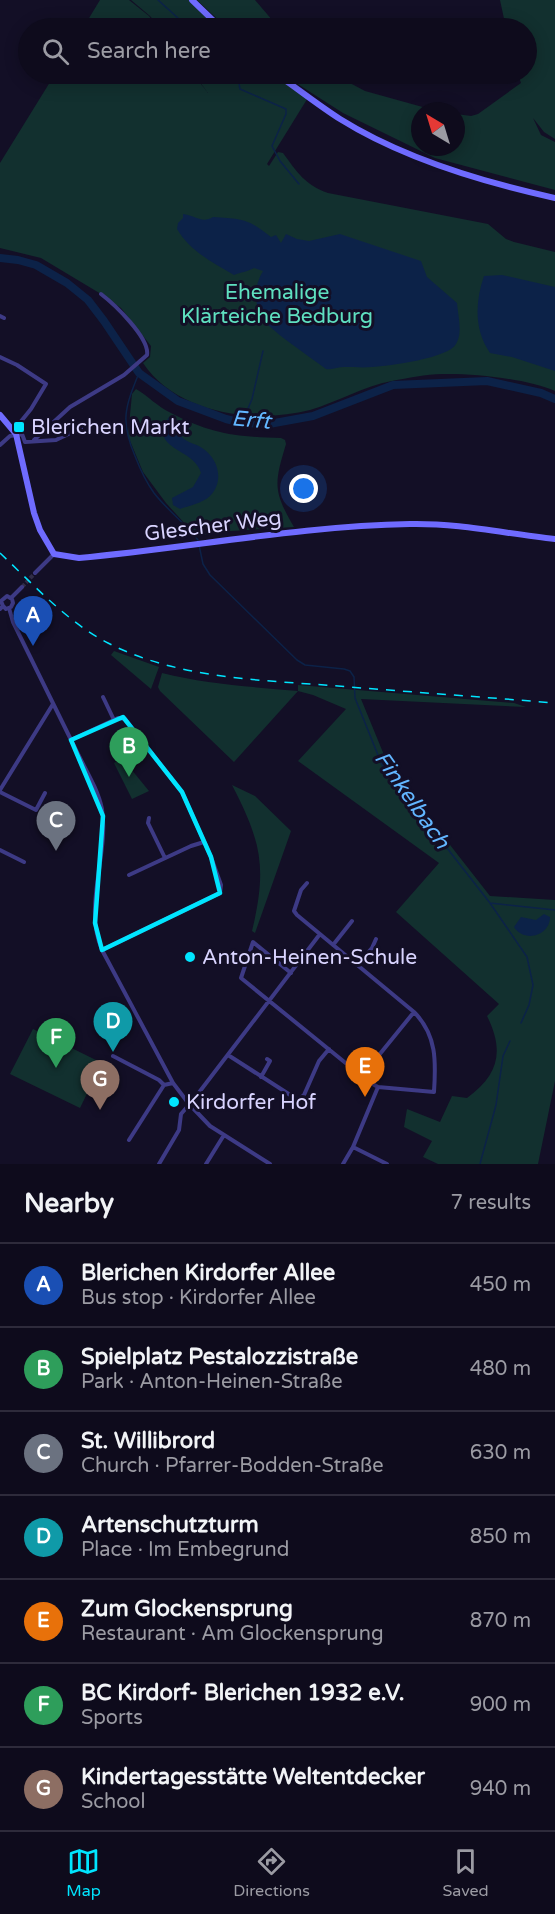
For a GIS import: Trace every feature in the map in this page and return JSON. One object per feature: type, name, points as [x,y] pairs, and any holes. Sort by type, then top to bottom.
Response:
[{"type":"street","points":[[192,0],[210,18]]},
{"type":"street","points":[[290,84],[341,119],[432,163],[519,190],[555,198]]},
{"type":"street","points":[[34,440],[70,407],[127,373],[144,358],[148,350],[147,345],[118,307],[101,294]]},
{"type":"street","points":[[0,357],[46,384],[15,432],[0,445]]},
{"type":"street","points":[[0,415],[15,432],[34,513],[40,530],[54,554],[35,573]]},
{"type":"street","points":[[15,432],[22,434],[25,442],[56,440],[81,428]]},
{"type":"street","name":"Glescher Weg","points":[[54,554],[80,558],[315,531],[408,524],[458,526],[555,538]]},
{"type":"street","points":[[11,598],[22,587]]},
{"type":"street","points":[[0,593],[11,598]]},
{"type":"street","points":[[5,597],[1,602],[1,608],[9,609]]},
{"type":"street","points":[[9,609],[13,605],[11,598]]},
{"type":"street","points":[[9,609],[13,622],[99,799],[103,816],[95,922],[98,942],[173,1083],[189,1104],[203,1121],[270,1164]]},
{"type":"street","points":[[103,697],[114,720]]},
{"type":"street","points":[[45,793],[36,810],[0,791],[2,783],[53,704]]},
{"type":"street","points":[[71,740],[123,717],[182,792],[221,885],[220,893],[102,950]]},
{"type":"street","points":[[149,818],[148,823],[165,858]]},
{"type":"street","points":[[129,875],[204,842]]},
{"type":"street","points":[[0,850],[24,862]]},
{"type":"street","points":[[291,973],[253,942],[241,978],[378,1087],[434,1092],[436,1067],[434,1045],[427,1028],[414,1012],[294,911],[301,890],[307,883]]},
{"type":"street","points":[[333,945],[352,921]]},
{"type":"street","points":[[159,1164],[179,1130],[180,1114],[320,934]]},
{"type":"street","points":[[357,965],[372,948],[376,939]]},
{"type":"street","points":[[362,1076],[414,1012]]},
{"type":"street","points":[[228,1055],[298,1100],[304,1095],[319,1061],[329,1049]]},
{"type":"street","points":[[113,1056],[159,1080],[164,1085]]},
{"type":"street","points":[[261,1077],[270,1061]]},
{"type":"street","points":[[129,1140],[164,1085],[173,1083]]},
{"type":"street","points":[[343,1164],[378,1087]]},
{"type":"street","points":[[206,1164],[224,1135]]},
{"type":"street","points":[[352,1147],[387,1164]]},
{"type":"highlighted area","points":[[123,717],[182,792],[211,857],[220,893],[102,950],[95,923],[103,816],[71,740]]},
{"type":"green space","points":[[100,0],[129,0],[150,18],[89,18]]},
{"type":"green space","points":[[131,0],[189,0],[207,18],[152,18]]},
{"type":"green space","points":[[197,0],[255,0],[270,18],[216,18]]},
{"type":"green space","points":[[500,0],[555,0],[555,139],[544,132],[533,118],[541,135],[555,142],[555,190],[431,156],[465,156],[465,115],[478,114],[520,84],[537,84],[537,18],[504,18]]},
{"type":"green space","name":"Ehemalige Klärteiche Bedburg","points":[[49,84],[201,84],[208,93],[201,84],[289,84],[309,96],[267,164],[269,166],[278,152],[283,153],[307,182],[328,193],[488,224],[506,239],[555,252],[555,391],[530,383],[455,374],[411,377],[382,383],[310,410],[288,414],[242,415],[196,404],[176,394],[158,380],[143,363],[150,357],[151,346],[121,308],[41,258],[0,248],[0,163]]},
{"type":"green space","points":[[298,84],[352,84],[365,91],[411,104],[411,146],[343,113]]},
{"type":"green space","points":[[136,389],[166,411],[199,426],[224,433],[285,440],[278,487],[282,504],[294,527],[215,532],[197,537],[166,503],[143,472],[128,436],[132,394]]},
{"type":"green space","points":[[114,651],[159,667],[151,689],[111,655]]},
{"type":"green space","points":[[162,673],[212,682],[298,691],[234,762],[160,691],[158,687]]},
{"type":"green space","points":[[298,685],[514,703],[526,707],[361,699],[389,767],[490,896],[555,900],[555,1081],[538,1164],[438,1164],[423,1157],[432,1141],[404,1127],[407,1109],[440,1122],[452,1096],[467,1098],[486,1081],[492,1071],[497,1052],[493,1029],[487,1016],[499,1004],[396,912],[439,863],[298,761],[346,709],[298,691]]},
{"type":"green space","points":[[122,758],[149,791],[132,799],[114,763]]},
{"type":"green space","points":[[232,785],[255,796],[291,831],[255,933],[252,931],[259,890],[259,856],[250,823]]},
{"type":"green space","points":[[33,1029],[102,1063],[80,1108],[10,1074]]},
{"type":"water","points":[[183,214],[205,220],[213,217],[244,221],[256,226],[271,237],[276,235],[281,243],[286,234],[309,241],[340,234],[421,261],[427,277],[457,303],[460,324],[458,340],[451,349],[418,360],[380,366],[326,369],[283,338],[263,319],[256,295],[263,271],[254,268],[234,275],[202,256],[188,244],[177,229]]},
{"type":"water","points":[[502,275],[555,287],[555,371],[512,357],[490,353],[485,344],[478,316],[481,286],[484,276]]},
{"type":"water","points":[[174,416],[182,437],[208,452],[218,470],[217,484],[210,496],[180,509],[173,505],[172,498],[193,487],[201,473],[197,464],[174,448],[164,436],[164,428],[169,417]]},
{"type":"water","points":[[544,914],[550,917],[549,924],[541,933],[524,935],[514,927],[521,917],[536,920]]},
{"type":"waterway","points":[[158,0],[178,18]]},
{"type":"waterway","points":[[239,84],[240,89],[286,109],[272,146],[280,161],[299,184]]},
{"type":"waterway","name":"Erft","points":[[0,258],[36,265],[67,283],[88,300],[139,373],[178,401],[226,419],[242,423],[269,424],[313,416],[393,385],[487,381],[541,393],[555,399]]},
{"type":"waterway","points":[[242,423],[252,399],[263,351]]},
{"type":"waterway","name":"Finkelbach","points":[[139,373],[130,395],[126,414],[130,444],[143,475],[154,493],[198,540]]},
{"type":"waterway","name":"Finkelbach","points":[[199,545],[203,564],[210,575],[297,660],[305,665],[350,671],[354,677],[355,698],[382,765],[490,903],[527,957],[533,985],[529,1005],[521,1023]]},
{"type":"waterway","points":[[490,903],[555,910]]},
{"type":"waterway","name":"Finkelbach","points":[[480,1164],[496,1105],[503,1056],[510,1041]]},
{"type":"tunnel","points":[[22,587],[35,573]]},
{"type":"railway","points":[[0,553],[51,602],[78,624],[108,643],[163,664],[191,671],[250,679],[555,703]]},
{"type":"place","name":"Blerichen Markt","points":[[19,427]]},
{"type":"place","name":"Blerichen Kirdorfer Allee","points":[[33,646]]},
{"type":"place","name":"Spielplatz Pestalozzistraße","points":[[129,777]]},
{"type":"place","name":"St. Willibrord","points":[[56,851]]},
{"type":"place","name":"Anton-Heinen-Schule","points":[[190,957]]},
{"type":"place","name":"Artenschutzturm","points":[[113,1052]]},
{"type":"place","name":"BC Kirdorf- Blerichen 1932 e.V.","points":[[56,1068]]},
{"type":"place","name":"Zum Glockensprung","points":[[365,1097]]},
{"type":"place","name":"Kirdorfer Hof","points":[[174,1102]]},
{"type":"place","name":"Kindertagesstätte Weltentdecker","points":[[100,1110]]}]
